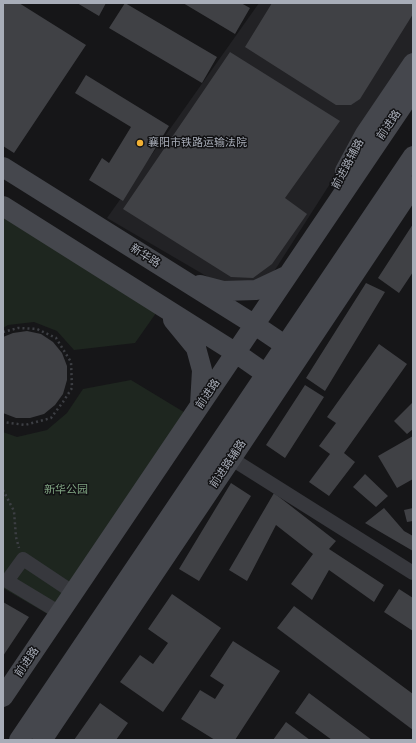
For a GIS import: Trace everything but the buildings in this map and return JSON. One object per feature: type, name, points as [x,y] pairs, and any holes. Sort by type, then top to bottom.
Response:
[{"type":"main road","name":"前进路辅路","points":[[290,273],[365,134],[413,63]]},
{"type":"main road","name":"前进路","points":[[3,697],[56,610],[200,406],[413,90]]},
{"type":"main road","points":[[19,740],[223,454],[266,374],[413,156]]},
{"type":"main road","name":"新华路","points":[[3,167],[286,346]]},
{"type":"main road","name":"前进路辅路","points":[[42,740],[223,454],[413,186]]},
{"type":"main road","points":[[3,206],[236,353],[266,374]]},
{"type":"main road","points":[[185,281],[223,291],[256,290],[290,273]]},
{"type":"main road","points":[[162,306],[196,348],[202,370],[200,406]]},
{"type":"main road","points":[[3,675],[31,638],[56,610]]},
{"type":"street","points":[[223,454],[413,573]]},
{"type":"street","points":[[56,610],[5,582],[23,560],[70,590]]},
{"type":"path","points":[[3,332],[18,328],[37,329],[56,338],[70,362],[72,388],[64,402],[51,418],[25,426],[3,423]]},
{"type":"path","points":[[3,490],[14,511],[16,538],[23,560]]},
{"type":"shaded area","points":[[259,3],[413,3],[413,54],[273,273],[252,283],[233,284],[213,280],[107,218]]},
{"type":"green space","points":[[3,206],[161,306],[135,343],[74,350],[57,331],[34,322],[8,325],[3,328]]},
{"type":"green space","name":"新华公园","points":[[131,380],[192,417],[56,619],[3,588],[3,432],[17,437],[47,430],[67,413],[83,389]]},
{"type":"place","name":"襄阳市铁路运输法院","points":[[140,143]]}]
